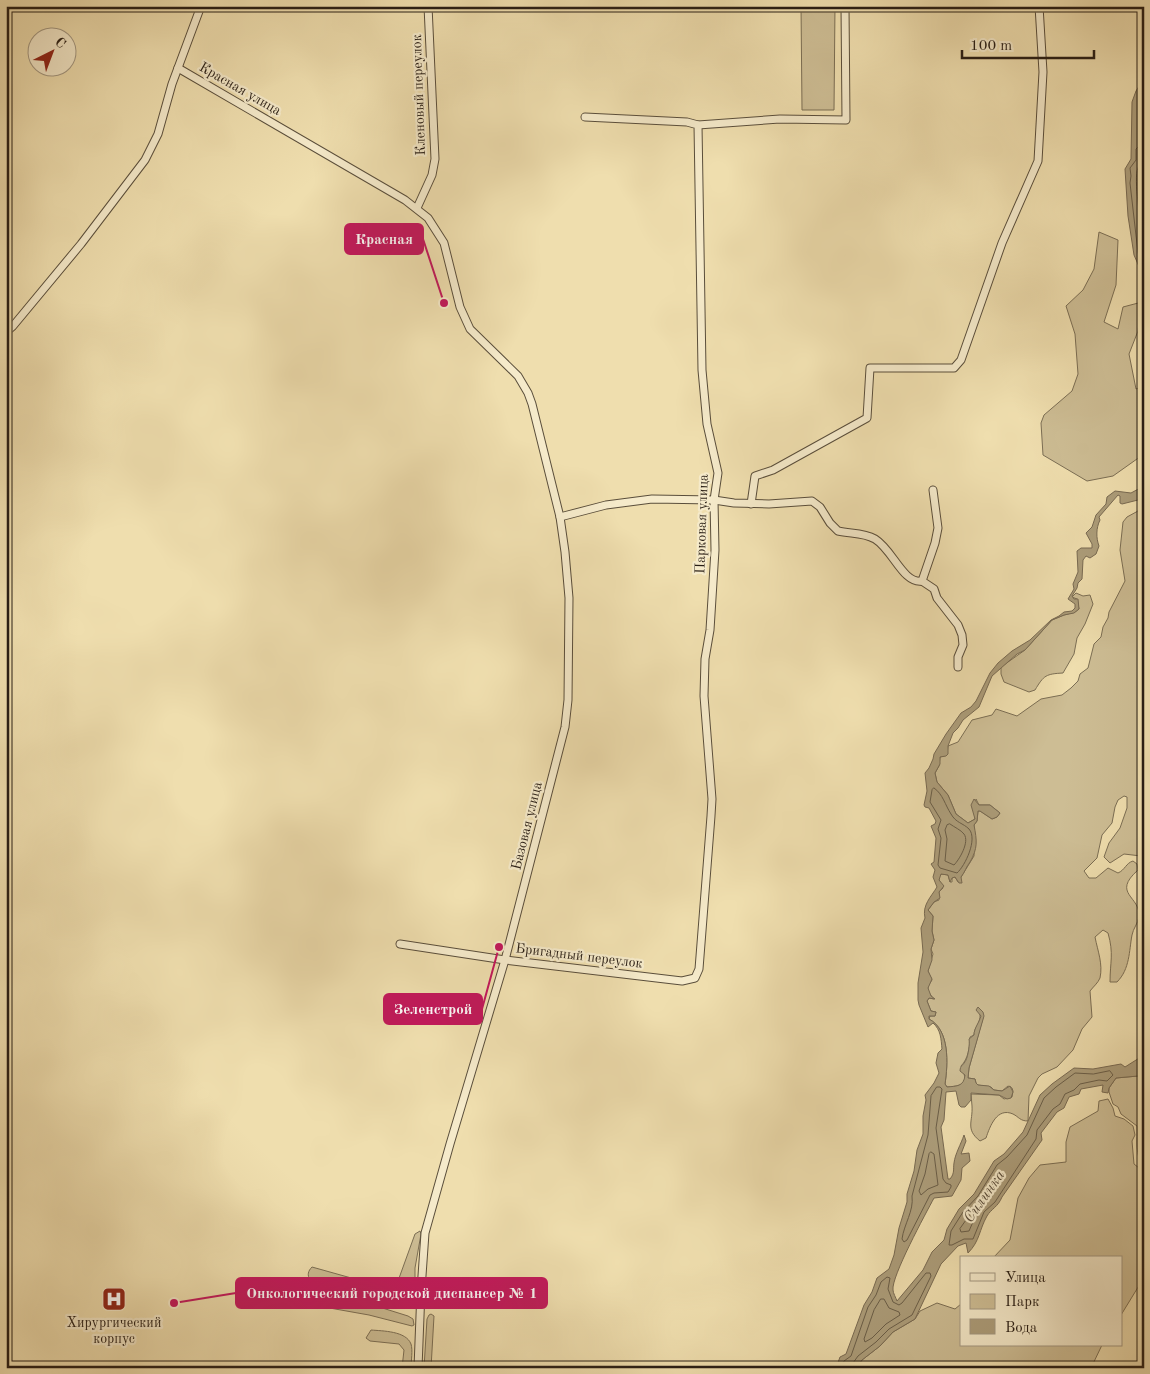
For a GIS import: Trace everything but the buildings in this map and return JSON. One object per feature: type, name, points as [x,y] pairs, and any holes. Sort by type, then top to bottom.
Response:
[{"type":"street","points":[[178,68],[201,6]]},
{"type":"street","name":"Кленовый переулок","points":[[418,208],[432,175],[435,160],[428,6]]},
{"type":"street","points":[[585,117],[698,124],[780,120],[846,120],[845,6]]},
{"type":"street","points":[[751,504],[755,476],[773,470],[867,418],[870,368],[954,368],[960,360],[1002,243],[1038,161],[1043,72],[1039,6]]},
{"type":"street","name":"Красная улица","points":[[6,332],[81,244],[145,160],[158,134],[178,68],[418,208],[428,218],[444,243],[460,307]]},
{"type":"street","name":"Парковая улица","points":[[696,978],[699,969],[712,807],[704,696],[705,659],[710,630],[713,576],[714,500],[718,473],[706,424],[702,370],[698,124]]},
{"type":"street","name":"Базовая улица","points":[[418,1368],[425,1233],[505,960],[565,727],[568,700],[569,598],[560,517],[545,450],[528,393],[518,376],[470,329],[460,307]]},
{"type":"street","points":[[922,581],[938,528],[933,490]]},
{"type":"street","points":[[560,517],[606,505],[652,499],[714,500],[751,504],[812,501],[820,507],[833,528],[838,531],[861,534],[876,539],[884,545],[906,576],[916,582],[922,581],[934,589],[937,598],[958,625],[962,635],[963,645],[958,657],[958,667]]},
{"type":"street","name":"Бригадный переулок","points":[[400,944],[505,960],[682,981],[696,978]]},
{"type":"green space","points":[[801,6],[835,6],[834,110],[802,110]]},
{"type":"green space","points":[[1099,232],[1118,240],[1116,285],[1104,322],[1118,329],[1123,307],[1142,302],[1138,331],[1129,354],[1136,389],[1144,386],[1144,454],[1113,476],[1087,481],[1043,455],[1041,423],[1044,415],[1072,391],[1078,374],[1075,334],[1066,306],[1083,290],[1094,269]]},
{"type":"green space","points":[[1144,497],[1144,854],[1141,856],[1124,854],[1110,863],[1104,857],[1109,843],[1120,828],[1127,808],[1127,797],[1124,796],[1118,800],[1112,823],[1102,835],[1097,858],[1084,871],[1089,878],[1096,878],[1108,868],[1118,873],[1133,861],[1137,864],[1138,870],[1130,878],[1127,890],[1136,904],[1139,917],[1138,922],[1133,933],[1128,960],[1117,982],[1110,982],[1111,952],[1108,933],[1103,930],[1095,937],[1101,973],[1099,980],[1090,991],[1092,1017],[1082,1029],[1073,1050],[1057,1067],[1038,1078],[1029,1096],[1028,1121],[1021,1120],[1013,1114],[1003,1113],[998,1115],[986,1138],[980,1141],[975,1137],[971,1129],[971,1094],[999,1095],[1004,1099],[1012,1097],[1013,1091],[1008,1086],[1002,1091],[994,1090],[991,1087],[978,1085],[975,1079],[968,1078],[983,1018],[980,1014],[974,1035],[970,1037],[967,1056],[961,1066],[965,1080],[957,1086],[947,1087],[945,1084],[947,1067],[946,1048],[941,1031],[929,1019],[930,1016],[935,1016],[936,1012],[931,1011],[927,1001],[929,998],[934,999],[928,988],[932,980],[928,971],[933,954],[931,949],[934,940],[932,931],[933,916],[928,910],[934,902],[939,900],[939,892],[943,888],[939,876],[942,874],[948,875],[950,882],[955,877],[958,882],[974,856],[974,825],[977,821],[978,811],[992,819],[1000,813],[990,805],[979,805],[976,799],[975,819],[968,823],[956,814],[948,795],[937,782],[935,773],[939,766],[940,757],[947,755],[948,746],[958,742],[972,720],[992,715],[996,709],[1017,716],[1041,699],[1062,695],[1078,681],[1080,674],[1088,668],[1094,644],[1101,637],[1109,612],[1125,581],[1120,550],[1123,522],[1127,517],[1138,511]]},
{"type":"green space","points":[[1076,593],[1083,596],[1090,595],[1093,604],[1077,638],[1074,654],[1063,673],[1046,676],[1035,690],[1029,692],[1004,682],[1001,667],[1025,650],[1052,620],[1079,609],[1077,599],[1072,597]]},
{"type":"green space","points":[[1144,1070],[1144,1167],[1139,1158],[1137,1147],[1137,1126],[1121,1114],[1118,1107],[1113,1104],[1109,1092],[1109,1088],[1116,1078],[1138,1076]]},
{"type":"green space","points":[[1108,1099],[1115,1116],[1124,1119],[1133,1126],[1135,1135],[1132,1141],[1134,1164],[1144,1172],[1144,1281],[1140,1284],[1122,1313],[1122,1256],[995,1256],[1010,1240],[1018,1198],[1029,1178],[1040,1165],[1066,1162],[1066,1142],[1070,1127],[1098,1111],[1099,1101]]},
{"type":"green space","points":[[420,1231],[415,1268],[415,1299],[413,1304],[404,1307],[310,1280],[309,1278],[308,1273],[312,1267],[362,1281],[398,1281],[415,1234]]},
{"type":"green space","points":[[302,1294],[328,1299],[335,1295],[344,1296],[408,1316],[413,1319],[414,1325],[307,1304],[301,1298]]},
{"type":"green space","points":[[937,1303],[955,1309],[960,1305],[960,1346],[1102,1346],[1091,1368],[856,1368],[862,1360],[880,1346],[893,1332],[915,1319],[920,1311]]},
{"type":"green space","points":[[431,1314],[434,1316],[431,1368],[424,1368],[427,1319]]},
{"type":"green space","points":[[371,1330],[394,1332],[404,1336],[411,1344],[411,1368],[402,1368],[404,1350],[399,1344],[370,1341],[366,1338]]},
{"type":"water","points":[[1144,59],[1144,121],[1140,127],[1144,179],[1144,278],[1134,255],[1128,216],[1125,169],[1131,159],[1132,102],[1143,80]]},
{"type":"water","name":"Силинка","points":[[1144,486],[1144,497],[1122,504],[1118,495],[1099,517],[1097,540],[1099,546],[1096,554],[1090,558],[1086,556],[1083,560],[1082,579],[1072,596],[1074,599],[1078,599],[1079,609],[1074,613],[1052,620],[1025,650],[1017,654],[992,676],[979,707],[963,720],[953,733],[948,746],[948,754],[940,757],[940,764],[935,773],[937,782],[948,795],[956,814],[968,823],[975,819],[971,805],[974,799],[979,805],[990,805],[1000,813],[992,819],[978,811],[977,821],[974,825],[976,848],[961,877],[962,883],[959,883],[955,877],[950,882],[948,875],[941,874],[939,880],[944,886],[939,892],[940,898],[928,910],[933,916],[932,931],[934,940],[931,949],[932,960],[928,971],[932,979],[928,988],[931,996],[935,999],[929,998],[927,1001],[931,1011],[936,1012],[935,1016],[929,1016],[929,1019],[936,1024],[944,1039],[947,1058],[945,1084],[947,1087],[956,1086],[961,1084],[964,1079],[965,1075],[960,1069],[967,1058],[969,1039],[974,1035],[981,1016],[976,1010],[978,1007],[984,1016],[969,1068],[968,1078],[975,1079],[978,1085],[989,1086],[994,1090],[1002,1091],[1010,1086],[1013,1092],[1011,1098],[1007,1099],[999,1095],[971,1093],[971,1100],[965,1107],[961,1107],[956,1091],[946,1092],[944,1120],[941,1127],[948,1179],[953,1175],[954,1163],[964,1135],[966,1141],[961,1154],[969,1153],[970,1161],[962,1168],[961,1180],[952,1196],[934,1198],[924,1217],[897,1272],[893,1291],[897,1301],[923,1270],[932,1252],[944,1240],[947,1229],[959,1209],[974,1194],[994,1161],[1004,1154],[1023,1132],[1040,1095],[1074,1068],[1093,1069],[1121,1064],[1125,1067],[1144,1055],[1144,1070],[1138,1076],[1116,1078],[1108,1093],[1102,1092],[1103,1085],[1081,1089],[1079,1094],[1069,1097],[1064,1108],[1057,1112],[1041,1133],[1042,1140],[999,1203],[990,1211],[972,1249],[968,1253],[966,1243],[958,1246],[941,1264],[915,1319],[893,1332],[880,1346],[862,1360],[856,1368],[836,1368],[840,1357],[846,1354],[864,1305],[872,1292],[877,1278],[889,1269],[894,1255],[914,1171],[917,1150],[923,1134],[925,1095],[939,1073],[936,1063],[938,1053],[942,1049],[940,1035],[933,1023],[928,1027],[918,1000],[918,983],[923,952],[921,928],[925,918],[926,905],[937,887],[933,877],[935,870],[931,864],[934,862],[936,838],[931,826],[936,821],[929,808],[924,805],[927,791],[925,773],[946,734],[961,713],[971,707],[976,701],[990,673],[998,663],[1012,651],[1030,640],[1051,620],[1075,608],[1075,604],[1068,599],[1074,589],[1073,584],[1078,572],[1077,551],[1081,548],[1092,548],[1086,533],[1092,527],[1096,515],[1106,504],[1107,497],[1115,491],[1131,493]]},
{"type":"place","name":"Красная","points":[[444,303]]},
{"type":"place","name":"Зеленстрой","points":[[499,947]]},
{"type":"place","name":"Хирургический корпус","points":[[114,1299]]},
{"type":"place","name":"Онкологический городской диспансер № 1","points":[[174,1303]]}]
